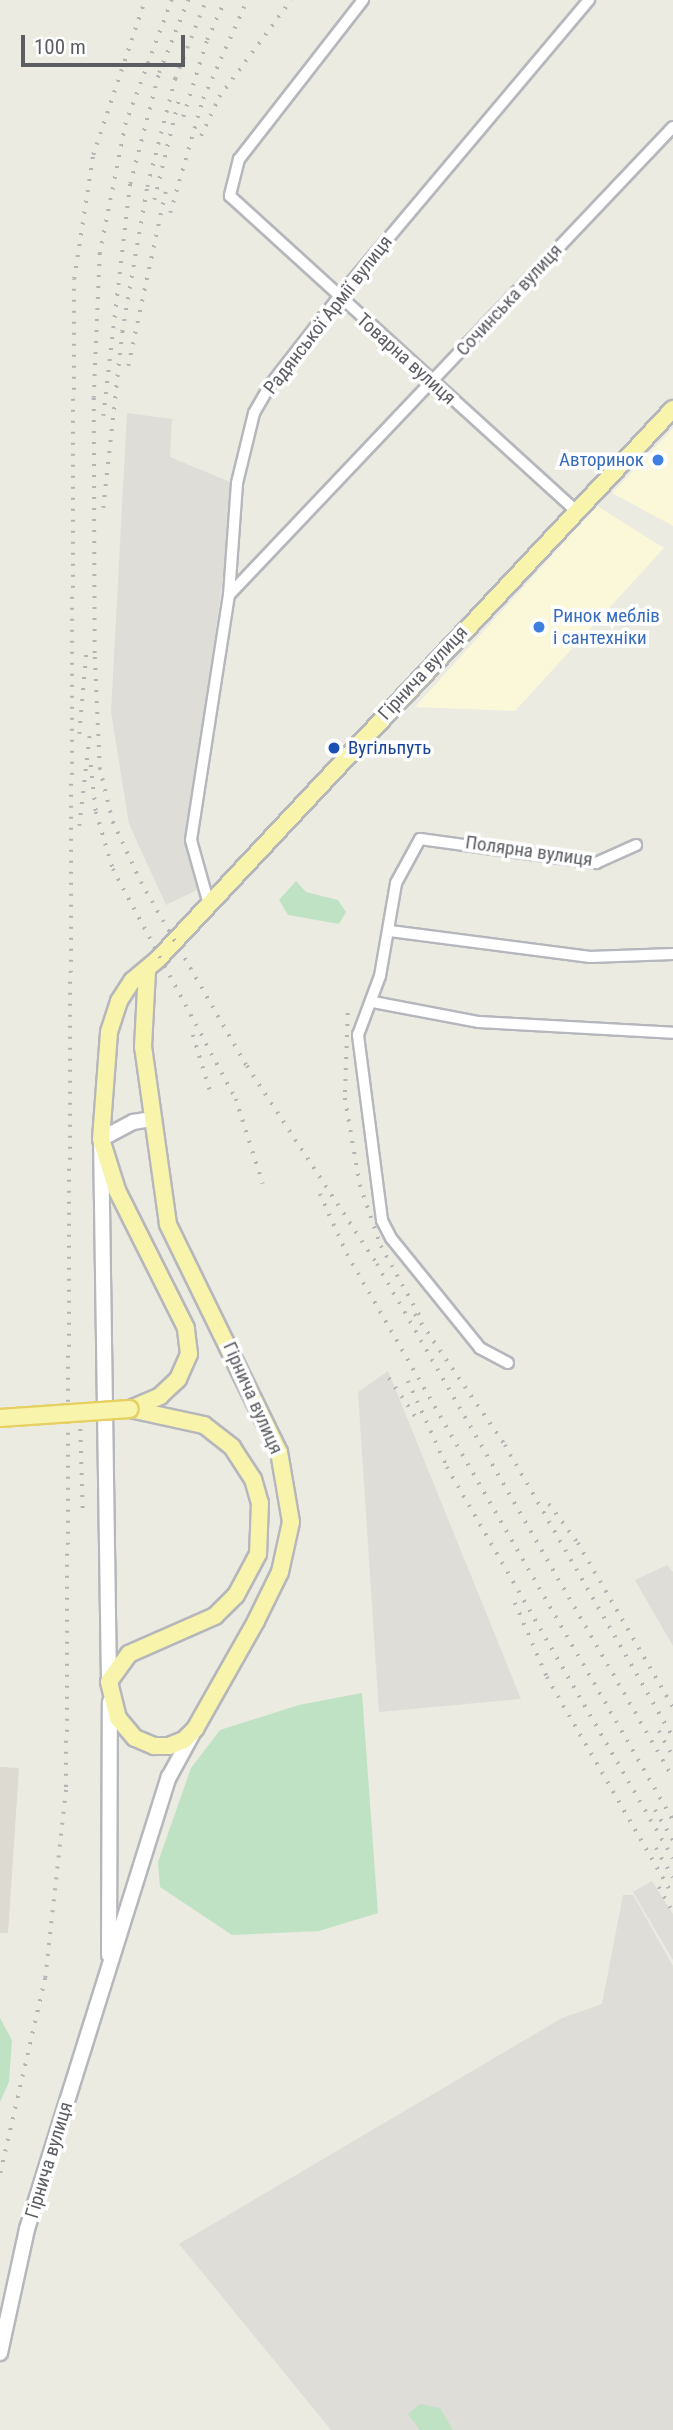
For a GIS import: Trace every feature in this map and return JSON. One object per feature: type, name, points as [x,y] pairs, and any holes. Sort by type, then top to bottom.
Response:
[{"type":"main road","name":"Гірнича вулиця","points":[[109,1970],[110,1690],[101,1139],[109,1032],[119,1001],[132,981],[147,970],[208,901],[673,409]]},
{"type":"main road","name":"Гірнича вулиця","points":[[0,2353],[27,2229],[169,1777],[281,1572],[291,1522],[289,1492],[263,1414],[168,1224],[143,1047],[147,970]]},
{"type":"main road","points":[[130,1409],[160,1396],[178,1379],[188,1354],[186,1328],[117,1190],[101,1139],[132,1122],[153,1119]]},
{"type":"main road","points":[[0,1418],[130,1409],[204,1424],[232,1447],[253,1479],[262,1529],[258,1554],[236,1595],[215,1616],[129,1654],[110,1690],[118,1718],[135,1738],[153,1746],[184,1740],[195,1729]]},
{"type":"street","name":"Товарна вулиця","points":[[363,0],[239,159],[229,186],[237,207],[576,511]]},
{"type":"street","name":"Радянської Армії вулиця","points":[[208,901],[191,840],[229,595],[237,483],[254,413],[271,384],[338,298],[589,0]]},
{"type":"street","name":"Сочинська вулиця","points":[[229,595],[673,127]]},
{"type":"street","name":"Полярна вулиця","points":[[390,931],[396,883],[420,839],[596,863],[636,845]]},
{"type":"street","points":[[508,1363],[480,1348],[391,1238],[377,1197],[368,1113],[356,1044],[373,1002],[390,931],[590,957],[673,954]]},
{"type":"street","points":[[373,1002],[479,1022],[673,1033]]},
{"type":"shaded area","points":[[127,413],[172,419],[170,457],[235,484],[187,851],[197,890],[166,905],[129,824],[111,712]]},
{"type":"shaded area","name":"Авторинок","points":[[673,428],[673,526],[612,493]]},
{"type":"shaded area","name":"Ринок меблів і сантехніки","points":[[597,506],[664,548],[515,711],[415,707]]},
{"type":"shaded area","points":[[388,1371],[521,1699],[379,1712],[358,1392]]},
{"type":"shaded area","points":[[667,1565],[673,1572],[673,1646],[635,1580]]},
{"type":"shaded area","points":[[0,1767],[19,1768],[8,1933],[0,1933]]},
{"type":"shaded area","points":[[652,1881],[673,1914],[673,1960],[633,1892]]},
{"type":"shaded area","points":[[623,1895],[633,1895],[673,1966],[673,2430],[331,2430],[179,2244],[562,2018],[602,2004]]},
{"type":"green space","points":[[296,881],[306,892],[338,900],[346,912],[339,924],[288,915],[279,900]]},
{"type":"green space","points":[[362,1693],[378,1913],[319,1931],[232,1935],[160,1887],[158,1862],[191,1768],[220,1730],[299,1705]]},
{"type":"green space","points":[[0,2018],[12,2040],[9,2082],[0,2102]]},
{"type":"green space","points":[[420,2404],[440,2408],[453,2430],[420,2430],[408,2414]]},
{"type":"railway","points":[[0,2173],[45,1978],[66,1787],[74,279],[93,155],[145,0]]},
{"type":"railway","points":[[172,0],[126,123],[100,253],[94,398],[95,657],[100,768],[113,822],[141,882],[247,1066],[377,1264],[673,1778]]},
{"type":"railway","points":[[103,416],[130,184],[159,73],[188,0]]},
{"type":"railway","points":[[103,508],[122,332],[147,187],[175,79],[206,0]]},
{"type":"railway","points":[[183,117],[207,40],[225,0]]},
{"type":"railway","points":[[170,213],[203,99],[247,0]]},
{"type":"railway","points":[[201,136],[219,97],[291,0]]},
{"type":"railway","points":[[154,200],[178,102]]},
{"type":"railway","points":[[128,366],[166,189]]},
{"type":"railway","points":[[79,734],[86,654]]},
{"type":"railway","points":[[79,826],[90,731]]},
{"type":"railway","points":[[91,765],[96,812],[113,869],[236,1099],[263,1184]]},
{"type":"railway","points":[[348,1013],[345,1098],[360,1185],[381,1246],[422,1320]]},
{"type":"railway","points":[[193,1035],[211,1094]]},
{"type":"railway","points":[[320,1194],[347,1254],[673,1820]]},
{"type":"railway","points":[[415,1314],[505,1445],[673,1737]]},
{"type":"railway","points":[[389,1378],[419,1422]]},
{"type":"railway","points":[[408,1381],[447,1467],[673,1858]]},
{"type":"railway","points":[[80,1407],[83,1516]]},
{"type":"railway","points":[[549,1504],[578,1543],[673,1707]]},
{"type":"railway","points":[[515,1603],[547,1677],[673,1895]]},
{"type":"railway","points":[[659,1731],[673,1756]]},
{"type":"railway","points":[[655,1810],[673,1840]]},
{"type":"railway","points":[[656,1848],[673,1877]]},
{"type":"railway","points":[[659,1887],[673,1912]]},
{"type":"place","name":"Авторинок","points":[[658,460]]},
{"type":"place","name":"Ринок меблів і сантехніки","points":[[539,627]]},
{"type":"place","name":"Вугільпуть","points":[[334,748]]}]
